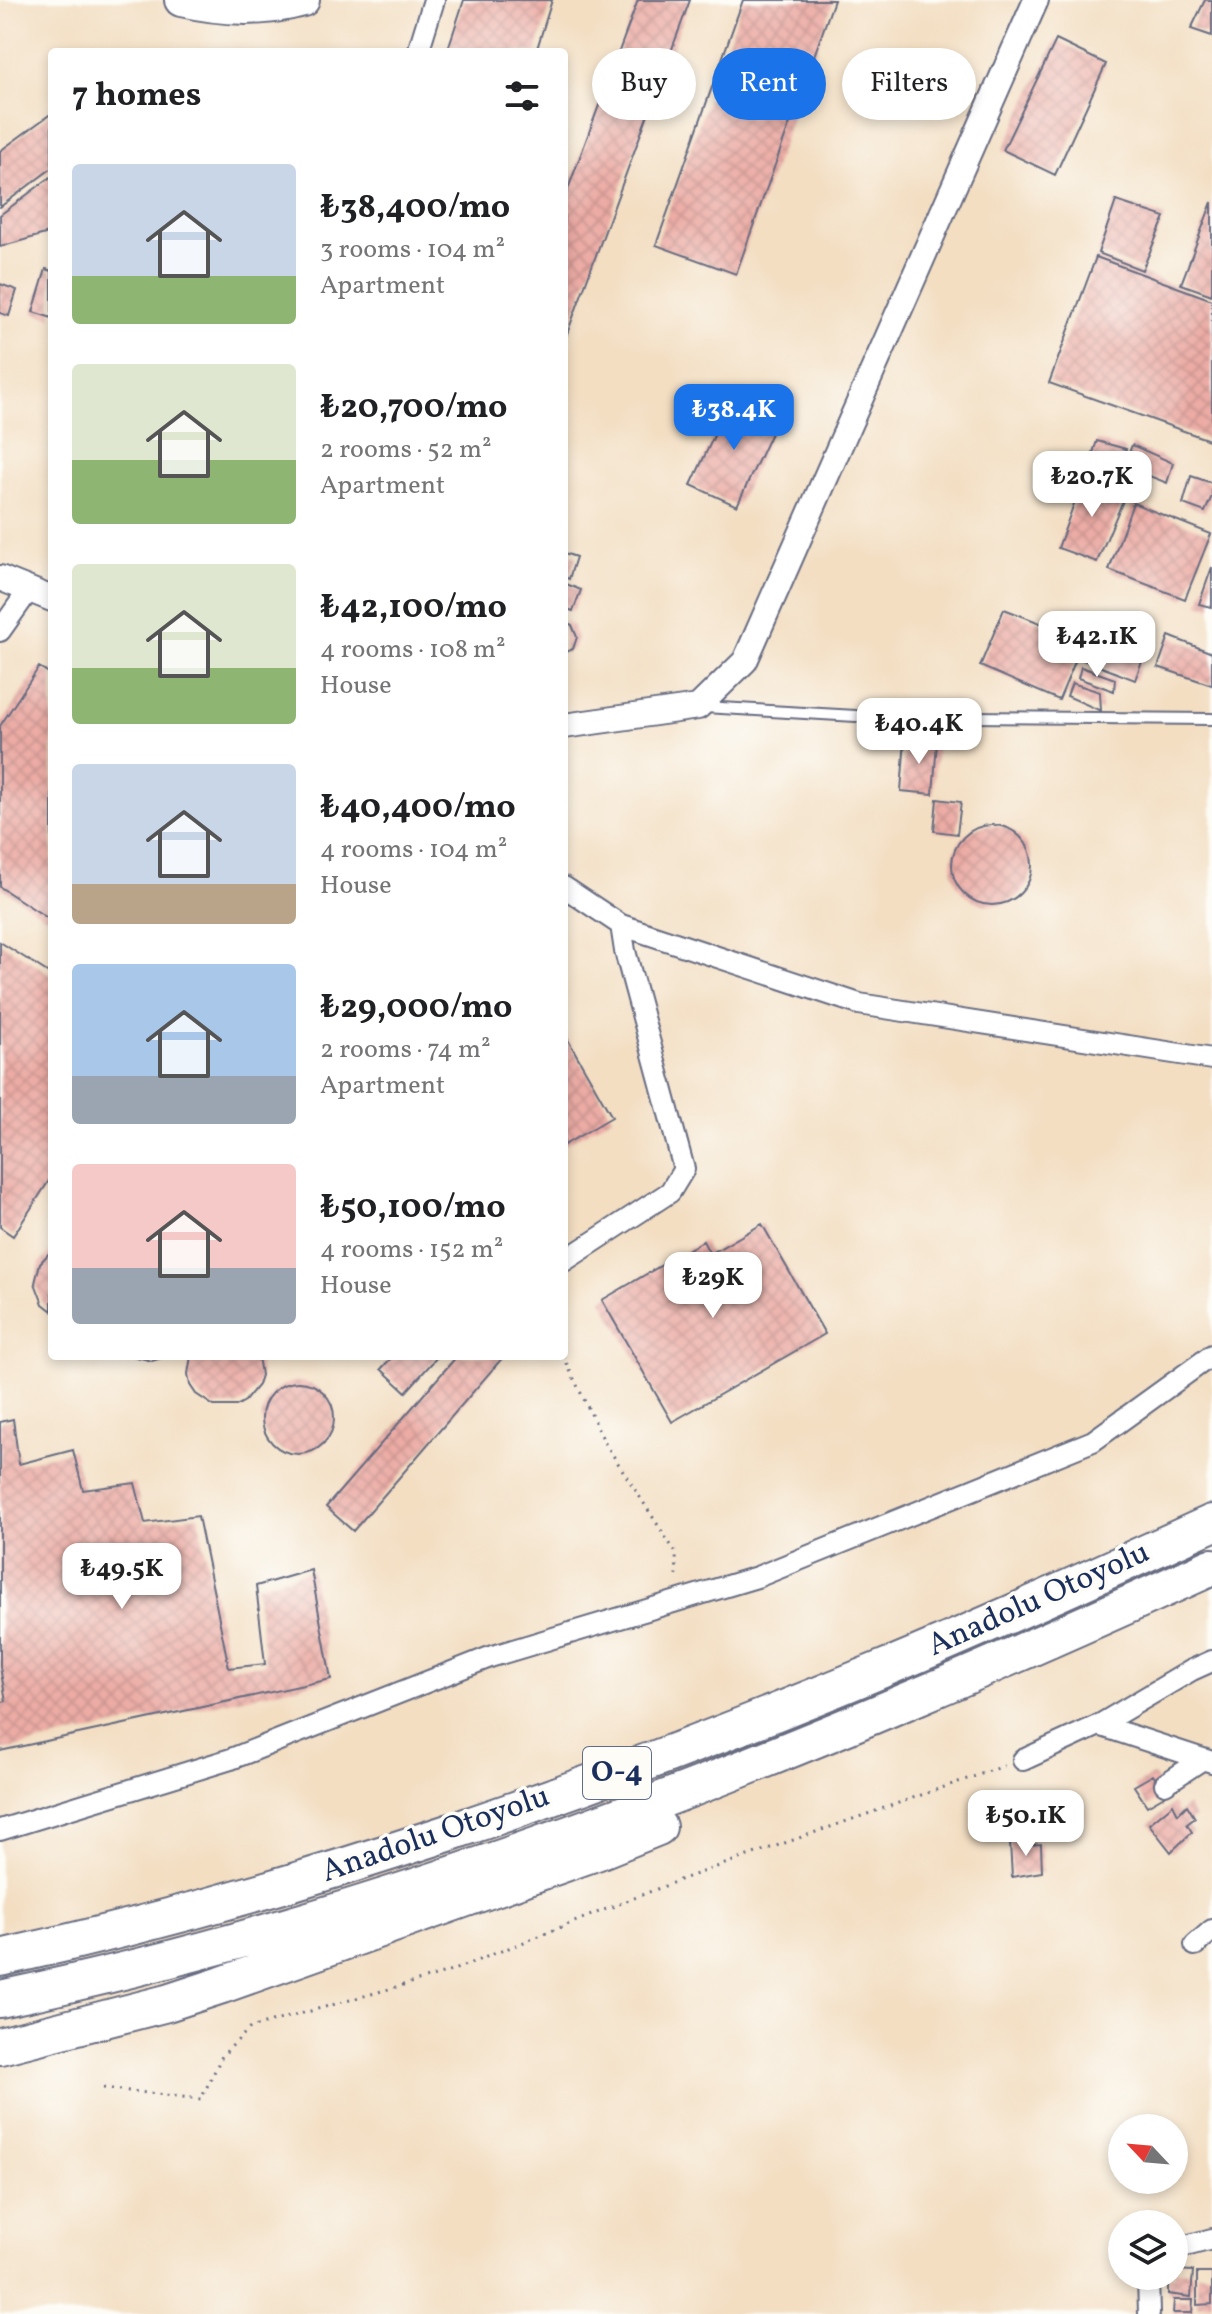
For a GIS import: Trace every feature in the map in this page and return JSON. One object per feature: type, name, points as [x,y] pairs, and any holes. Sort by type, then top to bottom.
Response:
[{"type":"highway","points":[[181,0],[219,8],[264,8],[303,0]]},
{"type":"highway","name":"Anadolu Otoyolu","points":[[0,1958],[247,1896],[368,1860],[606,1777],[880,1670],[1212,1523]]},
{"type":"highway","name":"Anadolu Otoyolu","points":[[0,1999],[255,1936],[370,1902],[607,1820],[992,1667],[1212,1567]]},
{"type":"highway","points":[[0,2046],[167,2003],[596,1852],[694,1813],[792,1748]]},
{"type":"street","points":[[419,48],[434,0]]},
{"type":"street","points":[[568,725],[698,707],[745,661],[1036,0]]},
{"type":"street","points":[[0,578],[41,594],[0,631]]},
{"type":"street","points":[[568,890],[621,925],[859,1004],[1212,1059]]},
{"type":"street","points":[[568,1258],[670,1192],[684,1169],[625,951],[621,925]]},
{"type":"street","points":[[0,1830],[231,1759],[490,1657],[757,1577],[1093,1441],[1212,1355]]},
{"type":"street","points":[[1023,1760],[1099,1725],[1212,1661]]},
{"type":"street","points":[[1099,1725],[1207,1760]]},
{"type":"street","points":[[1165,1784],[1207,1760]]},
{"type":"street","points":[[1195,1945],[1212,1930]]},
{"type":"street","points":[[1188,2245],[1212,2239]]},
{"type":"street","points":[[1148,2290],[1149,2314]]},
{"type":"lane","points":[[698,707],[856,716],[1212,719]]},
{"type":"path","points":[[565,1360],[605,1443],[676,1553],[677,1601]]},
{"type":"path","points":[[103,2088],[201,2099],[222,2056],[250,2028],[446,1973],[682,1879],[1023,1760]]},
{"type":"building","points":[[464,0],[552,0],[537,48],[448,48]]},
{"type":"building","points":[[638,0],[690,0],[672,48],[620,48]]},
{"type":"building","points":[[743,0],[834,0],[817,48],[726,48]]},
{"type":"building","points":[[1205,0],[1212,0],[1212,36],[1191,29]]},
{"type":"building","points":[[1056,40],[1106,64],[1055,175],[1003,150]]},
{"type":"building","points":[[712,87],[712,120],[791,120],[736,274],[656,245]]},
{"type":"building","points":[[48,116],[48,171],[0,207],[0,151]]},
{"type":"building","points":[[594,120],[646,120],[568,331],[568,189]]},
{"type":"building","points":[[48,179],[48,233],[0,247],[0,215]]},
{"type":"building","points":[[1116,201],[1165,217],[1142,270],[1098,253]]},
{"type":"building","points":[[1212,202],[1212,295],[1181,284]]},
{"type":"building","points":[[1096,257],[1212,300],[1212,441],[1049,383]]},
{"type":"building","points":[[46,269],[48,317],[33,312]]},
{"type":"building","points":[[0,284],[17,290],[9,316],[0,313]]},
{"type":"building","points":[[732,397],[778,418],[737,506],[691,485]]},
{"type":"building","points":[[1097,441],[1126,449],[1115,481],[1087,470]]},
{"type":"building","points":[[1132,445],[1173,463],[1167,483],[1124,466]]},
{"type":"building","points":[[1084,476],[1127,491],[1097,562],[1058,548]]},
{"type":"building","points":[[1191,476],[1212,483],[1212,496],[1205,512],[1183,504]]},
{"type":"building","points":[[1133,503],[1211,534],[1185,599],[1109,570]]},
{"type":"building","points":[[568,554],[576,557],[568,579]]},
{"type":"building","points":[[1212,567],[1212,607],[1199,604]]},
{"type":"building","points":[[568,585],[581,590],[573,611],[568,609]]},
{"type":"building","points":[[1004,609],[1084,640],[1059,700],[980,666]]},
{"type":"building","points":[[1097,620],[1150,639],[1135,680],[1083,660]]},
{"type":"building","points":[[568,623],[577,637],[573,649],[568,651]]},
{"type":"building","points":[[1169,636],[1212,653],[1212,685],[1158,667]]},
{"type":"building","points":[[39,667],[48,673],[48,918],[0,887],[0,726]]},
{"type":"building","points":[[1081,667],[1115,679],[1114,691],[1078,678]]},
{"type":"building","points":[[1072,683],[1100,692],[1101,711],[1067,696]]},
{"type":"building","points":[[905,739],[937,742],[933,794],[901,791]]},
{"type":"building","points":[[937,799],[961,802],[957,834],[934,831]]},
{"type":"building","points":[[992,825],[1007,828],[1020,837],[1029,850],[1032,865],[1029,880],[1020,893],[1007,902],[992,905],[977,902],[964,893],[955,880],[952,865],[955,850],[964,837],[977,828]]},
{"type":"building","points":[[0,942],[48,972],[48,1182],[13,1236],[0,1227]]},
{"type":"building","points":[[568,1040],[612,1117],[568,1143]]},
{"type":"building","points":[[762,1224],[825,1334],[672,1422],[602,1300],[703,1241],[710,1254]]},
{"type":"building","points":[[48,1254],[48,1308],[43,1304],[35,1283],[40,1263]]},
{"type":"building","points":[[190,1360],[259,1360],[261,1375],[258,1385],[245,1401],[236,1406],[214,1406],[196,1394],[188,1374]]},
{"type":"building","points":[[389,1360],[434,1360],[406,1392],[381,1369]]},
{"type":"building","points":[[454,1360],[501,1360],[353,1531],[326,1507]]},
{"type":"building","points":[[305,1382],[324,1392],[332,1404],[332,1432],[324,1444],[312,1452],[291,1454],[272,1444],[264,1432],[262,1411],[272,1392],[284,1384]]},
{"type":"building","points":[[13,1419],[19,1464],[73,1450],[83,1490],[135,1483],[145,1523],[198,1516],[229,1668],[265,1664],[256,1586],[311,1570],[331,1679],[0,1751],[0,1703],[6,1701],[0,1667],[0,1422]]},
{"type":"building","points":[[1153,1775],[1166,1795],[1147,1806],[1134,1786]]},
{"type":"building","points":[[1173,1804],[1178,1814],[1187,1805],[1195,1818],[1187,1824],[1192,1832],[1171,1852],[1149,1824]]},
{"type":"building","points":[[1029,1837],[1031,1845],[1041,1844],[1042,1872],[1012,1877],[1010,1843]]},
{"type":"building","points":[[1188,2271],[1193,2271],[1191,2297],[1168,2294],[1168,2290],[1188,2290]]},
{"type":"building","points":[[1197,2273],[1212,2273],[1212,2304],[1197,2305]]},
{"type":"building","points":[[1174,2300],[1193,2300],[1192,2313],[1173,2313]]}]
